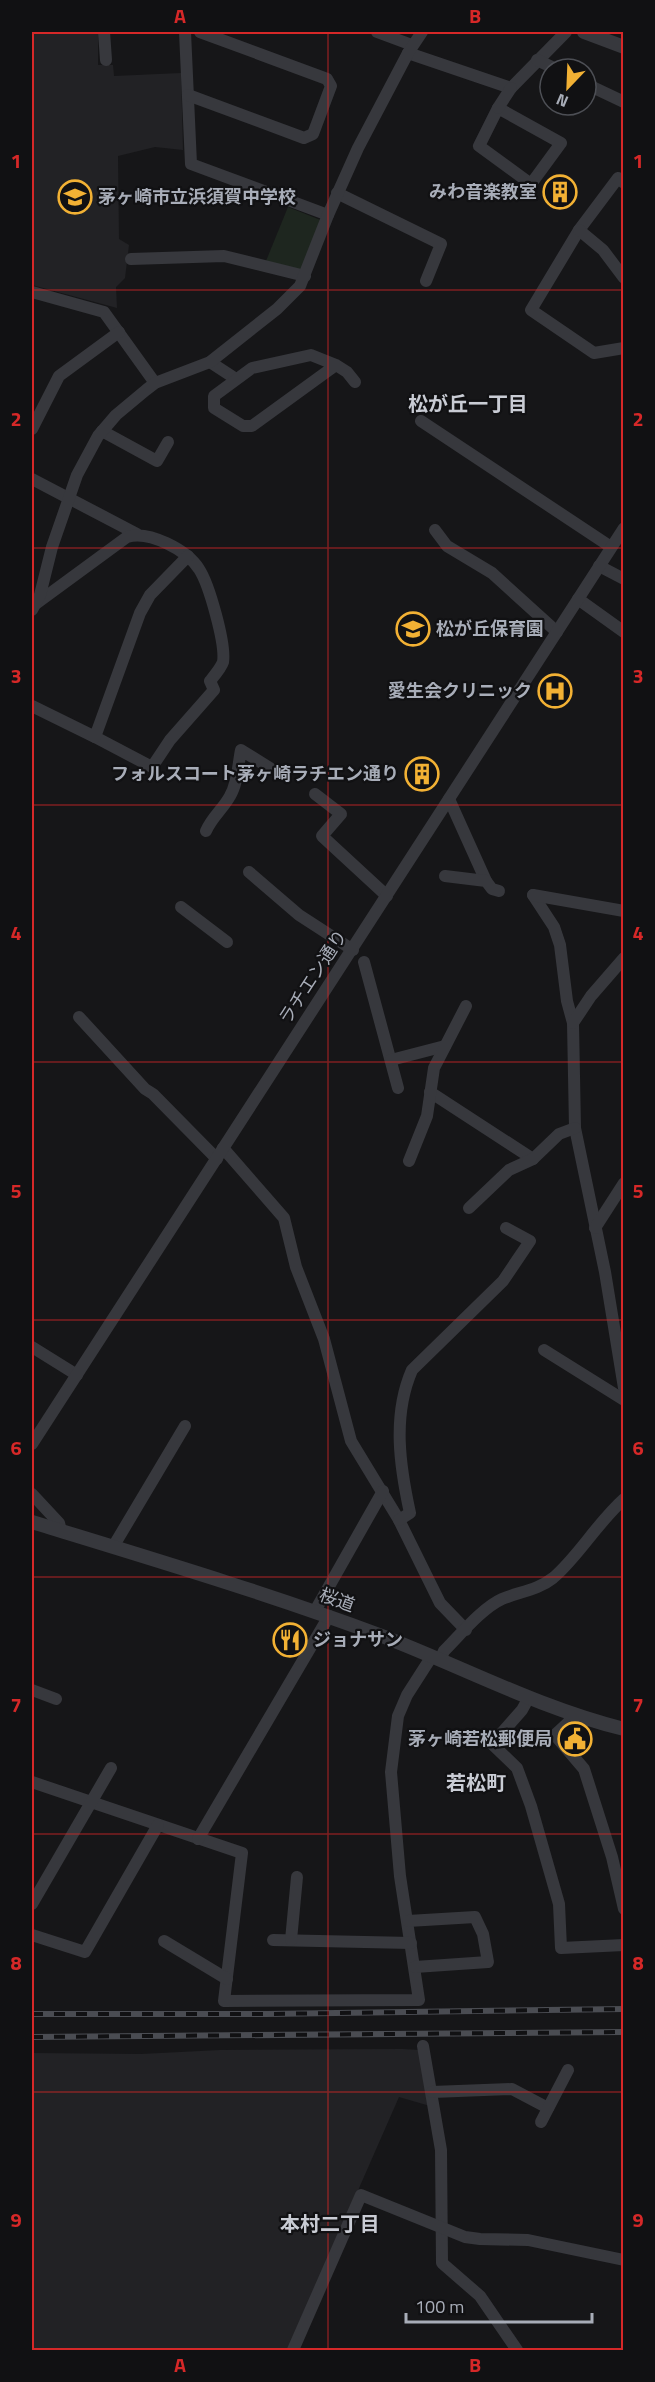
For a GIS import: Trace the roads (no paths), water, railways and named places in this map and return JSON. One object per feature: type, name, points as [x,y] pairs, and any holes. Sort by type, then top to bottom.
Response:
[{"type":"street","points":[[104,32],[106,60]]},
{"type":"street","points":[[184,32],[191,164],[328,215]]},
{"type":"street","points":[[188,95],[304,138],[313,134],[331,86],[327,80],[200,32]]},
{"type":"street","points":[[377,32],[410,49],[511,88]]},
{"type":"street","points":[[34,607],[69,497],[88,452],[102,431],[116,415],[155,383],[210,362],[277,309],[300,286],[358,148],[410,49],[422,32]]},
{"type":"street","points":[[498,108],[561,143],[531,184],[479,146],[498,108],[511,88],[566,32]]},
{"type":"street","points":[[584,32],[624,46]]},
{"type":"street","points":[[598,90],[624,102]]},
{"type":"street","points":[[624,183],[618,178],[579,230],[531,310],[594,353],[624,348]]},
{"type":"street","points":[[338,193],[441,244],[426,281]]},
{"type":"street","points":[[579,230],[603,250],[624,278]]},
{"type":"street","points":[[131,259],[224,256],[305,276]]},
{"type":"street","points":[[32,292],[104,312],[155,383]]},
{"type":"street","points":[[32,429],[59,376],[119,332]]},
{"type":"street","points":[[336,365],[252,426],[243,426],[214,408],[214,396],[252,368],[311,355],[336,365],[347,372],[355,382]]},
{"type":"street","points":[[210,362],[236,379]]},
{"type":"street","points":[[421,420],[611,547]]},
{"type":"street","points":[[102,431],[155,466],[168,442]]},
{"type":"street","points":[[32,479],[137,534],[150,536],[188,556],[200,570],[218,620],[223,663],[210,681],[214,690],[170,740],[152,767],[32,706]]},
{"type":"street","name":"ラチエン通り","points":[[32,1444],[624,528]]},
{"type":"street","points":[[435,530],[447,546],[492,573],[556,632]]},
{"type":"street","points":[[34,607],[127,537],[137,534]]},
{"type":"street","points":[[95,738],[140,613],[150,595],[188,556]]},
{"type":"street","points":[[599,566],[624,579]]},
{"type":"street","points":[[578,599],[624,632]]},
{"type":"street","points":[[207,831],[211,820],[230,796],[241,750],[270,768]]},
{"type":"street","points":[[315,794],[341,814],[322,836],[387,896]]},
{"type":"street","points":[[449,799],[486,881],[492,889],[499,891]]},
{"type":"street","points":[[249,872],[299,915],[352,950]]},
{"type":"street","points":[[445,876],[486,881]]},
{"type":"street","points":[[624,911],[533,895],[554,927],[560,945],[567,1001],[573,1023],[575,1128],[605,1272],[624,1388]]},
{"type":"street","points":[[181,907],[227,942]]},
{"type":"street","points":[[573,1023],[591,996],[624,958]]},
{"type":"street","points":[[364,962],[398,1088]]},
{"type":"street","points":[[409,1161],[427,1116],[434,1068],[466,1006]]},
{"type":"street","points":[[78,1017],[145,1089],[220,1154],[284,1218],[296,1267],[327,1350],[348,1433],[358,1454],[399,1520],[440,1603],[466,1630]]},
{"type":"street","points":[[391,1060],[445,1046]]},
{"type":"street","points":[[430,1092],[533,1159]]},
{"type":"street","points":[[469,1208],[509,1170],[533,1159],[559,1134],[575,1128]]},
{"type":"street","points":[[595,1228],[624,1183]]},
{"type":"street","points":[[399,1520],[411,1514],[399,1456],[400,1423],[406,1383],[412,1370],[513,1269],[530,1241],[506,1228]]},
{"type":"street","points":[[32,1347],[77,1375]]},
{"type":"street","points":[[544,1350],[624,1400]]},
{"type":"street","points":[[113,1547],[185,1426]]},
{"type":"street","points":[[315,1611],[383,1491]]},
{"type":"street","points":[[32,1494],[59,1523],[62,1531]]},
{"type":"street","points":[[32,1782],[242,1853],[224,2001],[419,2000],[400,1876],[392,1796],[395,1731],[406,1695],[436,1658],[492,1605],[502,1599],[537,1588],[552,1579],[609,1512],[624,1499]]},
{"type":"street","name":"桜道","points":[[32,1522],[315,1611],[436,1658],[528,1699],[624,1729]]},
{"type":"street","points":[[198,1839],[329,1616]]},
{"type":"street","points":[[32,1690],[56,1699]]},
{"type":"street","points":[[528,1699],[522,1710],[492,1744],[517,1768],[531,1806],[559,1904],[561,1948],[624,1945]]},
{"type":"street","points":[[571,1714],[569,1722],[555,1736],[584,1769],[612,1857],[624,1909]]},
{"type":"street","points":[[32,1904],[111,1768]]},
{"type":"street","points":[[32,1935],[85,1952],[158,1826]]},
{"type":"street","points":[[291,1940],[297,1877]]},
{"type":"street","points":[[408,1921],[475,1917],[483,1934],[488,1962],[415,1967]]},
{"type":"street","points":[[273,1940],[411,1943]]},
{"type":"street","points":[[164,1941],[227,1979]]},
{"type":"street","points":[[423,2046],[441,2150],[442,2263],[480,2296],[517,2350]]},
{"type":"street","points":[[541,2122],[568,2070]]},
{"type":"street","points":[[432,2092],[512,2089],[548,2108]]},
{"type":"street","points":[[293,2350],[361,2195],[441,2229],[480,2240],[528,2240],[624,2260]]},
{"type":"railway","points":[[32,2014],[267,2014],[624,2009]]},
{"type":"railway","points":[[32,2037],[624,2032]]},
{"type":"place","name":"みわ音楽教室","points":[[560,192]]},
{"type":"place","name":"茅ヶ崎市立浜須賀中学校","points":[[75,197]]},
{"type":"place","name":"松が丘保育園","points":[[413,629]]},
{"type":"place","name":"愛生会クリニック","points":[[555,691]]},
{"type":"place","name":"フォルスコート茅ヶ崎ラチエン通り","points":[[422,774]]},
{"type":"place","name":"ジョナサン","points":[[290,1640]]},
{"type":"place","name":"茅ヶ崎若松郵便局","points":[[575,1739]]},
{"type":"district","name":"松が丘一丁目","points":[[468,404]]},
{"type":"district","name":"若松町","points":[[476,1783]]},
{"type":"district","name":"本村二丁目","points":[[330,2224]]}]
